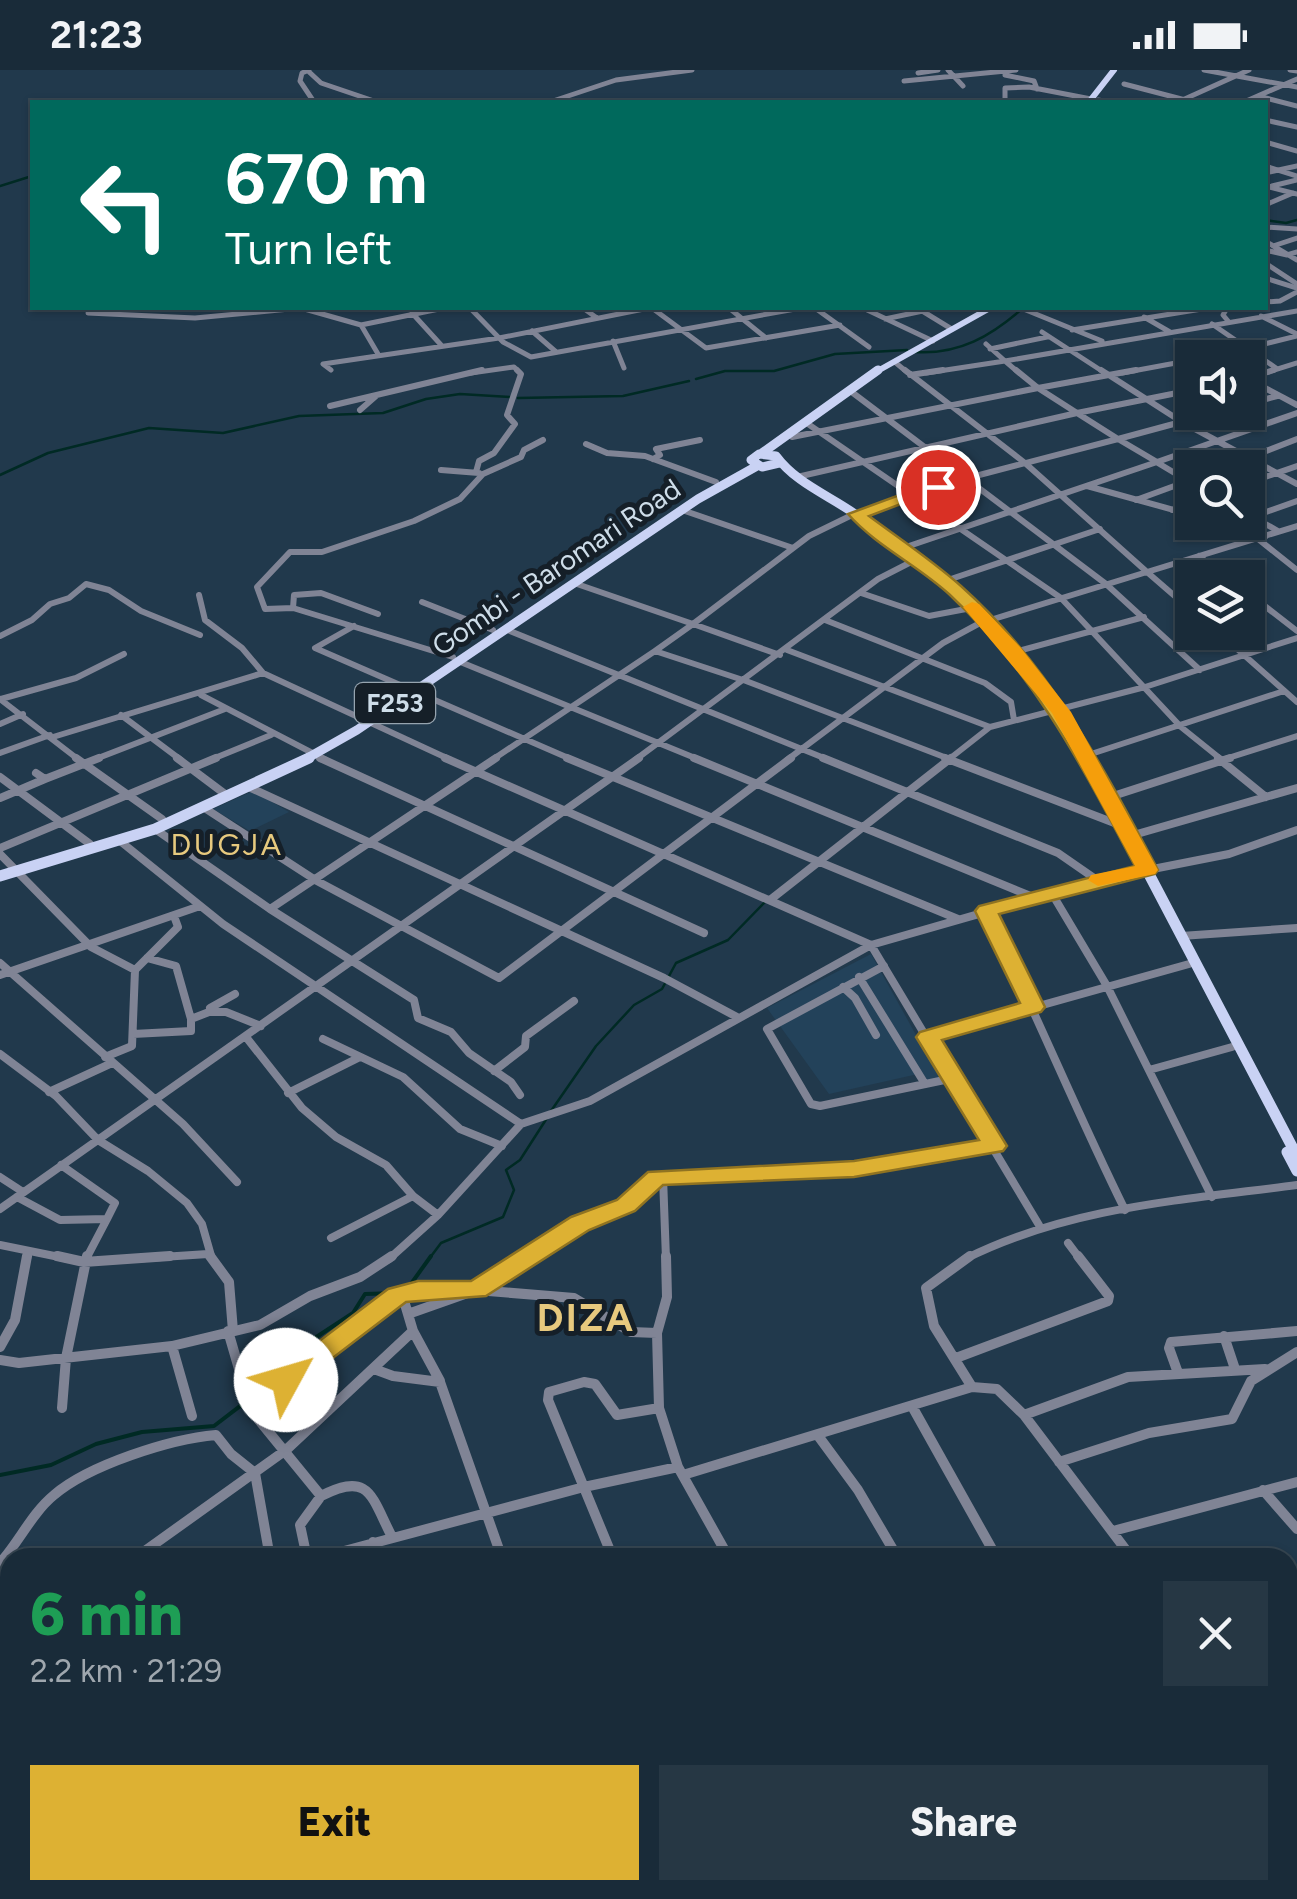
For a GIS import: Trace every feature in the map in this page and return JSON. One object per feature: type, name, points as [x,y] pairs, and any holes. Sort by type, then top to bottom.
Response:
[{"type":"main road","points":[[1095,100],[1117,70]]},
{"type":"main road","name":"Gombi - Baromari Road","points":[[14,869],[206,809],[311,754],[682,510],[765,461],[913,350],[986,310]]},
{"type":"main road","name":"Gombi - Baromari Road","points":[[930,340],[994,310]]},
{"type":"main road","name":"Gombi - Baromari Road","points":[[580,577],[716,482],[765,461],[808,424],[913,350]]},
{"type":"main road","points":[[765,461],[797,477],[903,548],[984,622],[1058,713],[1297,1156]]},
{"type":"main road","points":[[765,461],[854,515],[945,582],[1014,652],[1088,755],[1189,964],[1297,1171]]},
{"type":"main road","name":"Gombi - Baromari Road","points":[[0,873],[120,842],[311,754]]},
{"type":"street","points":[[313,100],[300,80],[309,70],[321,83],[371,100]]},
{"type":"street","points":[[664,70],[674,72]]},
{"type":"street","points":[[556,100],[616,80],[692,70]]},
{"type":"street","points":[[918,73],[938,70]]},
{"type":"street","points":[[948,70],[963,86]]},
{"type":"street","points":[[978,70],[985,74]]},
{"type":"street","points":[[998,74],[1016,70]]},
{"type":"street","points":[[1204,70],[1297,87]]},
{"type":"street","points":[[1183,100],[1249,70]]},
{"type":"street","points":[[1249,100],[1297,75],[1290,70]]},
{"type":"street","points":[[904,81],[998,74],[1034,81],[1038,89]]},
{"type":"street","points":[[1124,84],[1178,100]]},
{"type":"street","points":[[1008,100],[1005,88],[1038,89],[1089,100]]},
{"type":"street","points":[[1258,96],[1297,106]]},
{"type":"street","points":[[1268,121],[1297,128]]},
{"type":"street","points":[[1268,143],[1297,151]]},
{"type":"street","points":[[1268,169],[1297,166]]},
{"type":"street","points":[[1279,170],[1297,178]]},
{"type":"street","points":[[1268,185],[1297,178]]},
{"type":"street","points":[[1268,186],[1295,193]]},
{"type":"street","points":[[1268,204],[1295,193]]},
{"type":"street","points":[[1268,227],[1297,229]]},
{"type":"street","points":[[1268,249],[1296,239]]},
{"type":"street","points":[[1268,249],[1297,260]]},
{"type":"street","points":[[1287,255],[1297,252]]},
{"type":"street","points":[[1268,265],[1297,288]]},
{"type":"street","points":[[1268,279],[1297,288]]},
{"type":"street","points":[[1268,301],[1276,302],[1297,288]]},
{"type":"street","points":[[88,313],[144,318],[286,310]]},
{"type":"street","points":[[307,310],[361,325],[431,310]]},
{"type":"street","points":[[472,310],[499,338],[527,356],[789,310]]},
{"type":"street","points":[[585,310],[597,318]]},
{"type":"street","points":[[330,370],[323,365],[499,338],[639,310]]},
{"type":"street","points":[[653,310],[706,348],[840,325]]},
{"type":"street","points":[[732,310],[766,338]]},
{"type":"street","points":[[818,310],[870,347]]},
{"type":"street","points":[[867,310],[930,340]]},
{"type":"street","points":[[885,320],[916,310]]},
{"type":"street","points":[[921,310],[950,328]]},
{"type":"street","points":[[1026,310],[1107,342]]},
{"type":"street","points":[[1072,330],[1194,310]]},
{"type":"street","points":[[1226,310],[1223,316],[1228,321]]},
{"type":"street","points":[[910,375],[1297,311]]},
{"type":"street","points":[[412,313],[442,346]]},
{"type":"street","points":[[1261,316],[1297,335]]},
{"type":"street","points":[[1144,317],[1170,332]]},
{"type":"street","points":[[1212,324],[1234,340]]},
{"type":"street","points":[[361,325],[378,354]]},
{"type":"street","points":[[532,331],[554,351]]},
{"type":"street","points":[[1175,418],[1044,334],[988,346],[1038,388],[1175,472]]},
{"type":"street","points":[[1265,345],[1297,335]]},
{"type":"street","points":[[613,341],[624,368]]},
{"type":"street","points":[[391,364],[393,352]]},
{"type":"street","points":[[1265,361],[1276,368]]},
{"type":"street","points":[[792,436],[1175,363]]},
{"type":"street","points":[[1265,372],[1297,363]]},
{"type":"street","points":[[896,364],[1025,463],[1175,596]]},
{"type":"street","points":[[330,406],[514,367],[521,374],[507,414],[515,424],[494,453],[479,461],[480,473],[460,499],[414,521],[322,552],[285,556],[259,580],[257,592],[265,609],[293,608],[455,659],[1034,897]]},
{"type":"street","points":[[1265,388],[1297,406]]},
{"type":"street","points":[[853,393],[1106,584],[1200,670]]},
{"type":"street","points":[[797,477],[1175,394]]},
{"type":"street","points":[[360,410],[376,396]]},
{"type":"street","points":[[1265,400],[1279,396]]},
{"type":"street","points":[[903,548],[1297,413]]},
{"type":"street","points":[[808,424],[1061,598],[1181,726],[1266,797]]},
{"type":"street","points":[[270,909],[655,651],[793,548],[854,515],[964,479],[1175,424]]},
{"type":"street","points":[[1197,430],[1233,450]]},
{"type":"street","points":[[1265,451],[1297,439]]},
{"type":"street","points":[[441,470],[480,473],[521,456],[524,450],[543,440]]},
{"type":"street","points":[[653,459],[660,455],[656,448],[700,440]]},
{"type":"street","points":[[586,444],[608,453],[653,459],[716,482]]},
{"type":"street","points":[[1265,477],[1297,466]]},
{"type":"street","points":[[1265,467],[1297,484]]},
{"type":"street","points":[[1086,486],[1175,511]]},
{"type":"street","points":[[1136,500],[1175,487]]},
{"type":"street","points":[[1265,511],[1297,501]]},
{"type":"street","points":[[682,510],[793,548]]},
{"type":"street","points":[[1265,524],[1279,532]]},
{"type":"street","points":[[1265,536],[1296,528]]},
{"type":"street","points":[[945,582],[1100,529]]},
{"type":"street","points":[[206,809],[400,928],[490,977],[499,978],[885,686],[966,630],[1252,540]]},
{"type":"street","points":[[1265,540],[1297,570]]},
{"type":"street","points":[[1199,556],[1204,560]]},
{"type":"street","points":[[0,1208],[706,710],[878,579],[915,560]]},
{"type":"street","points":[[580,577],[693,624],[885,686],[990,727]]},
{"type":"street","points":[[0,636],[32,620],[50,604],[69,598],[86,584],[109,590],[140,611],[200,635]]},
{"type":"street","points":[[293,608],[294,595],[312,592],[378,614]]},
{"type":"street","points":[[861,593],[929,616],[966,609]]},
{"type":"street","points":[[199,595],[205,620],[242,648],[264,674],[363,722],[871,946],[995,1146],[1039,1225]]},
{"type":"street","points":[[422,602],[706,710],[1058,853],[1097,880]]},
{"type":"street","points":[[770,900],[990,727],[1058,713],[1144,688],[1297,634],[1265,607]]},
{"type":"street","points":[[946,615],[966,630]]},
{"type":"street","points":[[1014,652],[1144,617]]},
{"type":"street","points":[[825,620],[924,658],[1004,696],[1014,709],[1014,720]]},
{"type":"street","points":[[354,626],[318,642],[316,648],[610,777],[958,919]]},
{"type":"street","points":[[1239,650],[1297,702]]},
{"type":"street","points":[[655,651],[746,681],[1117,824]]},
{"type":"street","points":[[0,699],[76,678],[124,654]]},
{"type":"street","points":[[0,753],[264,674]]},
{"type":"street","points":[[1088,755],[1284,690]]},
{"type":"street","points":[[201,695],[311,754],[704,933]]},
{"type":"street","points":[[0,699],[270,909],[414,1000],[418,1018],[451,1032],[520,1094]]},
{"type":"street","points":[[0,798],[225,710]]},
{"type":"street","points":[[0,724],[23,714]]},
{"type":"street","points":[[122,715],[224,794]]},
{"type":"street","points":[[134,970],[91,947],[0,851],[271,735]]},
{"type":"street","points":[[1110,797],[1297,736]]},
{"type":"street","points":[[36,772],[45,779]]},
{"type":"street","points":[[0,778],[90,844]]},
{"type":"street","points":[[251,788],[738,1017]]},
{"type":"street","points":[[1130,836],[1297,788]]},
{"type":"street","points":[[0,1360],[66,1358],[172,1346],[260,1325],[310,1296],[360,1277],[390,1259],[438,1215],[521,1124],[590,1101],[871,946],[1097,880],[1229,854],[1297,830]]},
{"type":"street","points":[[120,842],[200,906],[316,988],[521,1124]]},
{"type":"street","points":[[1051,892],[1106,986],[1212,1197]]},
{"type":"street","points":[[5,973],[91,947],[200,906]]},
{"type":"street","points":[[986,911],[1125,1210]]},
{"type":"street","points":[[49,1092],[132,1046],[134,970],[180,925],[174,916]]},
{"type":"street","points":[[1181,936],[1297,928]]},
{"type":"street","points":[[133,1034],[191,1031],[176,966],[147,958]]},
{"type":"street","points":[[0,964],[5,973],[200,1140],[237,1182]]},
{"type":"street","points":[[928,1037],[1189,964]]},
{"type":"street","points":[[884,966],[767,1028],[811,1104],[820,1106],[954,1078]]},
{"type":"street","points":[[859,976],[925,1084]]},
{"type":"street","points":[[843,986],[856,998],[876,1035]]},
{"type":"street","points":[[191,1019],[235,994]]},
{"type":"street","points":[[494,1071],[525,1047],[526,1036],[574,1001]]},
{"type":"street","points":[[210,1008],[235,1013],[261,1026]]},
{"type":"street","points":[[246,1037],[288,1093],[336,1137],[386,1165],[413,1196],[438,1215]]},
{"type":"street","points":[[323,1039],[403,1078],[460,1128],[502,1146]]},
{"type":"street","points":[[1150,1070],[1232,1046]]},
{"type":"street","points":[[0,1054],[49,1092],[98,1140],[148,1171],[187,1204],[202,1224],[208,1254],[229,1282],[230,1331],[246,1393]]},
{"type":"street","points":[[288,1093],[358,1058]]},
{"type":"street","points":[[408,1314],[476,1290],[580,1224],[626,1206],[650,1181],[663,1177],[854,1169],[995,1146]]},
{"type":"street","points":[[62,1165],[85,1186],[116,1202],[84,1262],[66,1358],[62,1408]]},
{"type":"street","points":[[0,1177],[60,1220],[107,1219]]},
{"type":"street","points":[[663,1177],[667,1296],[656,1333],[659,1408],[681,1471],[724,1548]]},
{"type":"street","points":[[972,1388],[934,1326],[926,1288],[996,1242],[1039,1225],[1297,1185]]},
{"type":"street","points":[[331,1238],[413,1196]]},
{"type":"street","points":[[956,1358],[1108,1302],[1109,1296],[1068,1243]]},
{"type":"street","points":[[0,1246],[84,1262],[208,1254]]},
{"type":"street","points":[[0,1347],[18,1310],[28,1253]]},
{"type":"street","points":[[320,1496],[254,1414],[255,1408],[336,1339],[402,1294],[476,1290],[574,1298],[631,1332],[656,1333]]},
{"type":"street","points":[[402,1294],[413,1331],[440,1382],[498,1548]]},
{"type":"street","points":[[149,1548],[286,1450],[413,1331]]},
{"type":"street","points":[[1178,1372],[1169,1348],[1171,1342],[1297,1331]]},
{"type":"street","points":[[1224,1336],[1235,1369]]},
{"type":"street","points":[[172,1346],[192,1416]]},
{"type":"street","points":[[1059,1462],[1149,1432],[1232,1419],[1251,1381],[1297,1352]]},
{"type":"street","points":[[374,1368],[394,1376],[440,1382]]},
{"type":"street","points":[[1024,1415],[1128,1377],[1265,1369]]},
{"type":"street","points":[[609,1548],[548,1400],[549,1392],[584,1382],[594,1384],[616,1415],[659,1408]]},
{"type":"street","points":[[352,1548],[584,1486],[681,1471],[819,1437],[972,1388],[1003,1392],[1125,1548]]},
{"type":"street","points":[[913,1408],[991,1548]]},
{"type":"street","points":[[11,1548],[64,1485],[172,1442],[216,1435],[255,1474],[268,1548]]},
{"type":"street","points":[[819,1437],[858,1490],[892,1548]]},
{"type":"street","points":[[1113,1531],[1297,1482]]},
{"type":"street","points":[[305,1548],[300,1525],[320,1496],[347,1483],[357,1484],[371,1497],[392,1537]]},
{"type":"street","points":[[1263,1490],[1297,1529]]},
{"type":"street","points":[[373,1542],[375,1548]]},
{"type":"street","points":[[156,1543],[158,1548]]},
{"type":"shaded area","points":[[253,791],[289,812],[250,831],[213,809]]},
{"type":"shaded area","points":[[871,954],[941,1080],[923,1084],[918,1074],[829,1094],[767,1008]]},
{"type":"waterway","points":[[0,186],[30,177]]},
{"type":"waterway","points":[[1268,220],[1297,220]]},
{"type":"waterway","points":[[915,352],[946,350],[974,342],[1020,310]]},
{"type":"waterway","points":[[696,379],[725,371],[774,371],[835,354],[907,350]]},
{"type":"waterway","points":[[518,398],[623,396],[689,381]]},
{"type":"waterway","points":[[0,475],[48,453],[149,428],[223,433],[299,416],[383,413],[426,399],[460,394],[510,397]]},
{"type":"waterway","points":[[551,1111],[596,1046],[634,1005],[662,989],[676,963],[728,940],[765,902]]},
{"type":"waterway","points":[[429,1259],[441,1243],[503,1217],[514,1190],[506,1170],[520,1160],[547,1118]]},
{"type":"waterway","points":[[408,1288],[431,1256]]},
{"type":"waterway","points":[[0,1475],[51,1465],[96,1444],[142,1432],[214,1426],[299,1361],[295,1351],[353,1313],[365,1294],[397,1293]]},
{"type":"slow traffic","points":[[972,607],[1061,712],[1147,870],[1098,880]]},
{"type":"district","name":"DUGJA","points":[[227,844]]},
{"type":"district","name":"DIZA","points":[[586,1318]]},
{"type":"route","points":[[286,1380],[398,1296],[418,1290],[476,1290],[580,1224],[626,1206],[657,1178],[854,1169],[995,1146],[928,1037],[1033,1007],[986,911],[1147,870],[1074,732],[1028,668],[956,590],[856,514],[938,487]]}]
